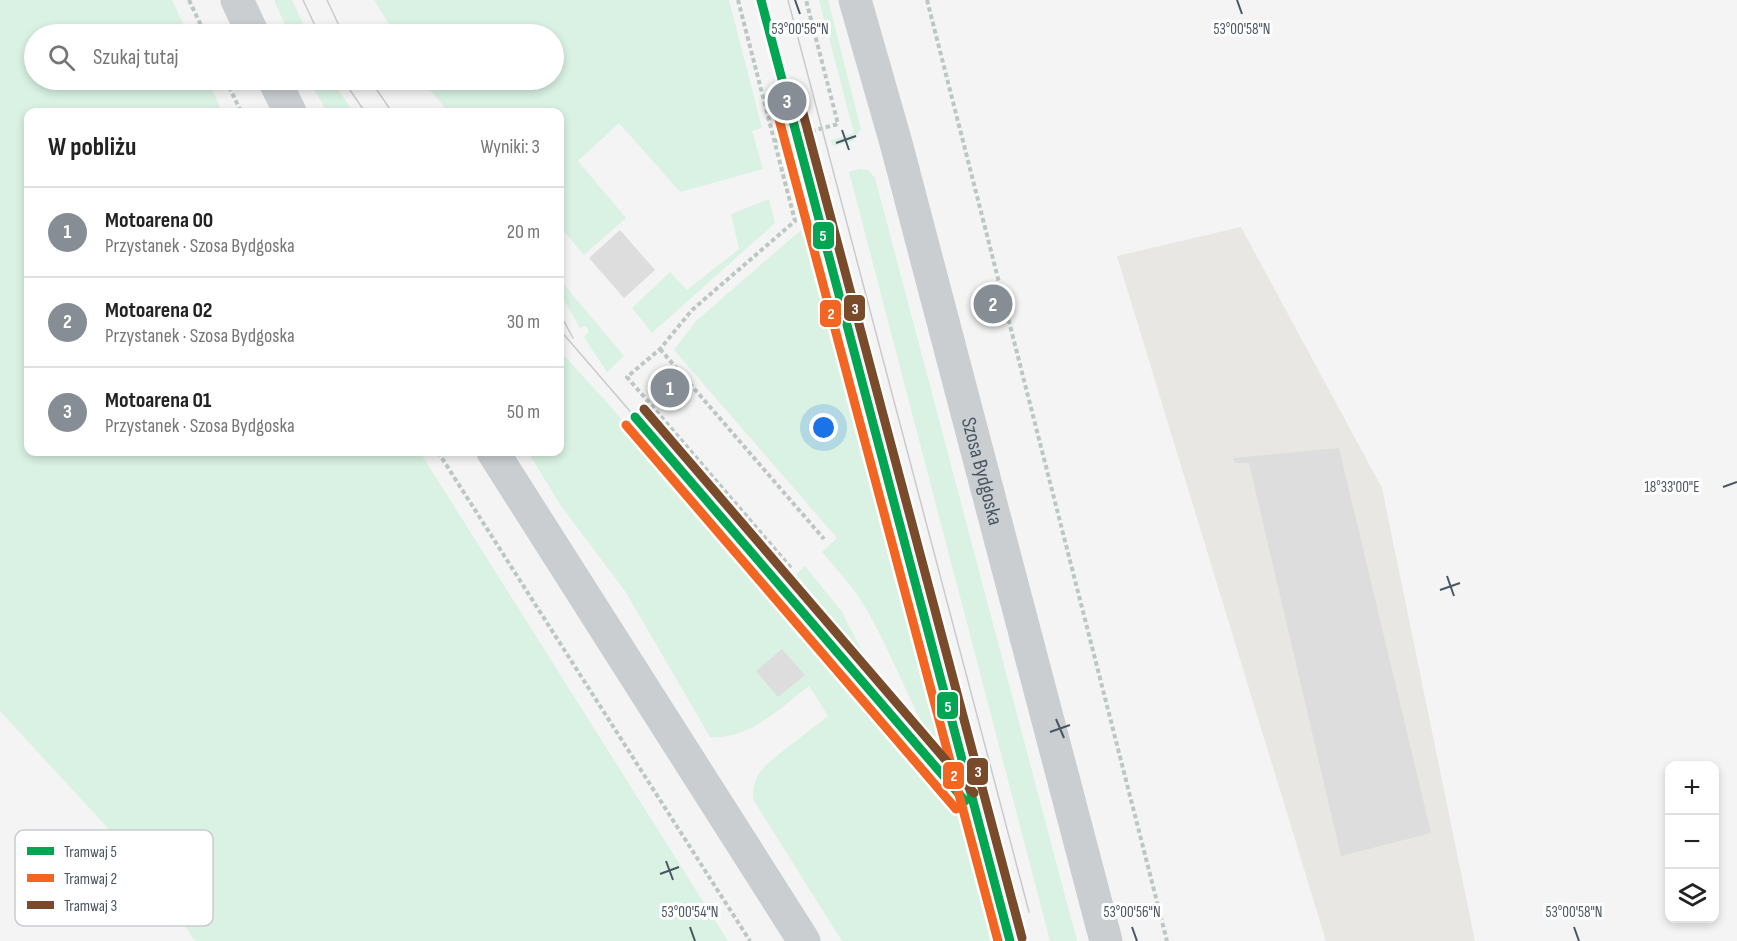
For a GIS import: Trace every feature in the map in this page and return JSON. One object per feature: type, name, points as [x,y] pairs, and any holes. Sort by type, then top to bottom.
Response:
[{"type":"main road","points":[[237,0],[248,24]]},
{"type":"main road","name":"Szosa Bydgoska","points":[[855,0],[896,143],[943,329],[1106,941]]},
{"type":"main road","points":[[279,90],[288,108]]},
{"type":"main road","points":[[496,456],[804,941]]},
{"type":"path","points":[[189,0],[200,24]]},
{"type":"path","points":[[738,0],[795,221],[692,310],[660,349],[627,377],[791,568]]},
{"type":"path","points":[[775,141],[838,124],[806,0]]},
{"type":"path","points":[[927,0],[1167,941]]},
{"type":"path","points":[[231,90],[239,108]]},
{"type":"path","points":[[660,349],[824,539]]},
{"type":"path","points":[[441,456],[750,941]]},
{"type":"shaded area","points":[[1241,227],[1382,488],[1475,941],[1326,941],[1117,256]]},
{"type":"green space","points":[[0,0],[172,0],[183,24],[24,24],[24,90],[212,90],[220,108],[24,108],[24,456],[423,456],[728,941],[195,941],[185,926],[213,926],[213,830],[110,830],[0,711]]},
{"type":"green space","points":[[274,0],[292,0],[303,24],[285,24]]},
{"type":"green space","points":[[374,0],[729,0],[762,128],[752,131],[763,169],[680,192],[619,123],[578,161],[626,218],[584,255],[564,232],[564,108],[446,108],[430,90],[564,90],[564,24],[389,24]]},
{"type":"green space","points":[[819,0],[828,0],[861,129],[853,141],[833,146],[831,140],[854,133]]},
{"type":"green space","points":[[315,90],[339,90],[350,108],[325,108]]},
{"type":"green space","points":[[859,169],[868,170],[875,178],[1077,941],[1050,941],[849,172]]},
{"type":"green space","points":[[769,199],[775,223],[652,333],[632,308],[670,272],[687,290],[739,249],[731,214]]},
{"type":"green space","points":[[808,224],[949,754],[943,759],[932,742],[864,606],[822,552],[837,538],[674,350],[696,321]]},
{"type":"green space","points":[[564,285],[624,356],[607,372],[584,337],[589,332],[586,326],[580,328],[564,300]]},
{"type":"green space","points":[[564,355],[611,407],[750,573],[967,818],[1001,941],[842,941],[754,801],[753,795],[758,775],[765,766],[828,716],[809,686],[775,713],[751,728],[724,737],[710,737],[625,591],[561,506],[530,456],[564,456]]},
{"type":"green space","points":[[805,566],[842,612],[872,671],[853,649],[848,653],[788,582]]},
{"type":"building","points":[[620,230],[655,270],[624,298],[589,258]]},
{"type":"building","points":[[1339,448],[1431,833],[1341,856],[1249,463],[1235,463],[1233,458]]},
{"type":"building","points":[[782,649],[805,675],[778,697],[756,671]]},
{"type":"tram line","points":[[303,0],[314,24]]},
{"type":"tram line","points":[[327,0],[338,24]]},
{"type":"tram line","name":"5","points":[[761,0],[1010,941]]},
{"type":"tram line","points":[[788,0],[1029,912]]},
{"type":"tram line","points":[[350,90],[362,108]]},
{"type":"tram line","points":[[377,90],[389,108]]},
{"type":"tram line","name":"3","points":[[799,98],[1022,938]]},
{"type":"tram line","name":"2","points":[[775,104],[998,941]]},
{"type":"tram line","points":[[564,321],[573,338]]},
{"type":"tram line","points":[[564,335],[635,417]]},
{"type":"tram line","name":"3","points":[[644,409],[974,793]]},
{"type":"tram line","name":"5","points":[[635,417],[965,801]]},
{"type":"tram line","name":"2","points":[[626,425],[956,809]]},
{"type":"place","name":"Motoarena 01","points":[[787,101]]},
{"type":"place","name":"Motoarena 02","points":[[993,304]]},
{"type":"place","name":"Motoarena 00","points":[[670,388]]}]
